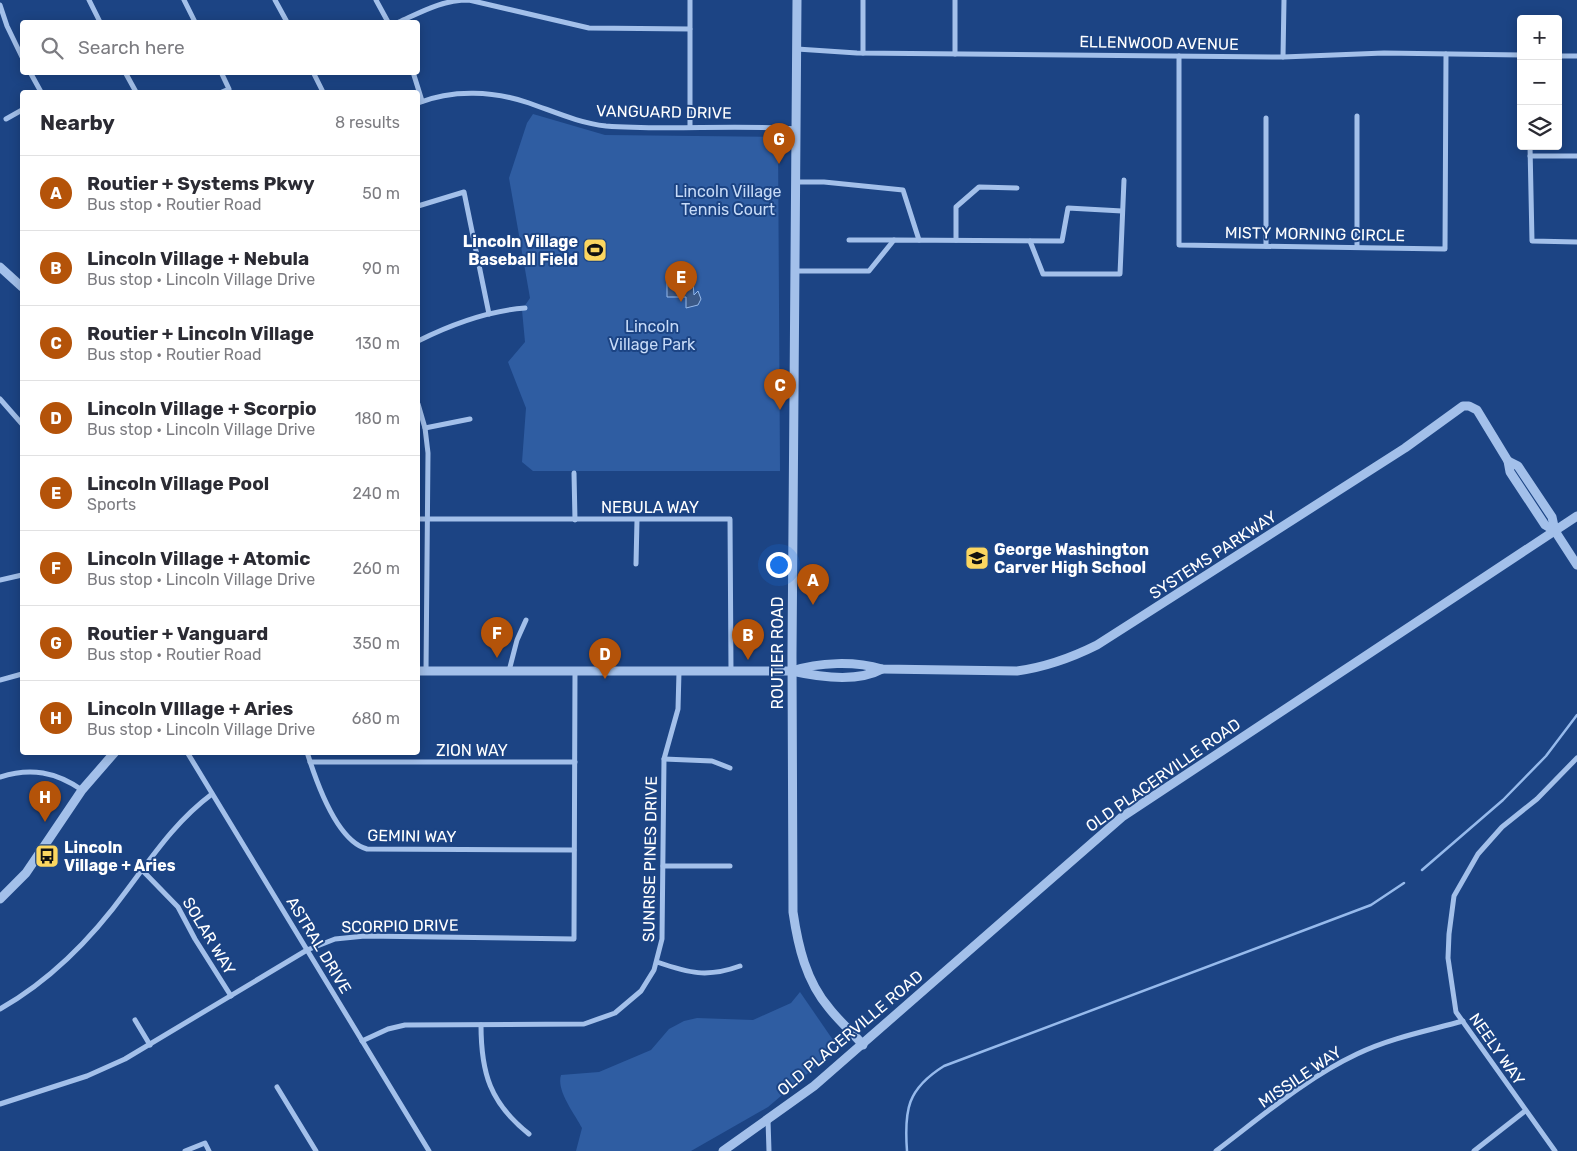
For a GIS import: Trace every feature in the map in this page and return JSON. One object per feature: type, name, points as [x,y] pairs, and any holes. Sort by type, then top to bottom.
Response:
[{"type":"street","points":[[89,0],[99,20]]},
{"type":"street","points":[[184,0],[194,20]]},
{"type":"street","points":[[275,0],[286,20]]},
{"type":"street","points":[[376,0],[387,20]]},
{"type":"street","points":[[403,20],[436,4],[454,0],[469,0],[585,28],[690,29]]},
{"type":"street","points":[[690,0],[690,126]]},
{"type":"street","name":"ROUTIER ROAD","points":[[797,0],[792,889],[796,935],[806,968],[816,990],[828,1007],[863,1044]]},
{"type":"street","points":[[863,0],[863,53]]},
{"type":"street","points":[[955,0],[955,54]]},
{"type":"street","points":[[1283,57],[1284,0]]},
{"type":"street","points":[[0,5],[7,26],[20,53]]},
{"type":"street","name":"ELLENWOOD AVENUE","points":[[797,49],[863,53],[1283,57],[1384,53],[1517,55]]},
{"type":"street","name":"MISTY MORNING CIRCLE","points":[[1179,56],[1179,245],[1445,249],[1446,54]]},
{"type":"street","points":[[1562,56],[1577,56]]},
{"type":"street","points":[[32,75],[40,90]]},
{"type":"street","points":[[127,75],[135,90]]},
{"type":"street","points":[[222,75],[229,89],[227,90]]},
{"type":"street","points":[[314,75],[322,90]]},
{"type":"street","points":[[414,75],[417,90]]},
{"type":"street","name":"VANGUARD DRIVE","points":[[420,102],[458,94],[486,94],[521,100],[564,116],[590,123],[615,126],[796,129]]},
{"type":"street","points":[[6,118],[20,111]]},
{"type":"street","points":[[1357,116],[1357,247]]},
{"type":"street","points":[[1266,118],[1266,246]]},
{"type":"street","points":[[1530,150],[1532,241],[1577,242]]},
{"type":"street","points":[[1530,156],[1577,156]]},
{"type":"street","points":[[1030,241],[1044,274],[1120,274],[1124,180]]},
{"type":"street","points":[[796,182],[824,182],[903,190],[919,240]]},
{"type":"street","points":[[956,240],[956,207],[979,188],[1017,188]]},
{"type":"street","points":[[420,205],[464,192],[489,314]]},
{"type":"street","points":[[849,240],[1062,241],[1068,208],[1122,211]]},
{"type":"street","points":[[796,271],[869,271],[894,240]]},
{"type":"street","points":[[0,267],[20,285]]},
{"type":"street","points":[[420,340],[455,325],[489,314],[525,308]]},
{"type":"street","points":[[0,399],[20,422]]},
{"type":"street","name":"SYSTEMS PARKWAY","points":[[422,671],[792,671],[812,665],[869,665],[882,669],[1017,671],[1037,668],[1070,658],[1097,645],[1299,518],[1405,448],[1463,406],[1469,406],[1477,410],[1508,461],[1510,472],[1545,525],[1555,531],[1577,565]]},
{"type":"street","points":[[420,410],[426,428],[428,453],[428,519],[422,671]]},
{"type":"street","points":[[426,428],[470,419]]},
{"type":"street","points":[[574,473],[575,520]]},
{"type":"street","name":"OLD PLACERVILLE ROAD","points":[[723,1151],[814,1086],[1122,817],[1577,516]]},
{"type":"street","name":"NEBULA WAY","points":[[420,519],[730,519],[731,671]]},
{"type":"street","points":[[636,564],[637,520]]},
{"type":"street","points":[[0,580],[20,575]]},
{"type":"street","points":[[509,671],[517,640],[526,620]]},
{"type":"street","name":"SCORPIO DRIVE","points":[[0,1104],[87,1076],[150,1045],[307,950],[326,942],[355,936],[574,939],[575,671]]},
{"type":"street","name":"SUNRISE PINES DRIVE","points":[[362,1041],[380,1032],[405,1025],[568,1026],[600,1020],[622,1008],[635,997],[646,984],[657,962],[662,939],[664,759],[678,709],[679,672]]},
{"type":"street","points":[[0,680],[20,675]]},
{"type":"street","points":[[0,899],[37,859],[82,790],[112,755]]},
{"type":"street","name":"ASTRAL DRIVE","points":[[189,755],[429,1151]]},
{"type":"street","name":"GEMINI WAY","points":[[308,755],[333,814],[347,836],[359,847],[367,849],[574,850]]},
{"type":"street","name":"NEELY WAY","points":[[1554,1151],[1456,1012],[1448,958],[1454,896],[1478,854],[1502,827],[1536,799],[1577,758]]},
{"type":"street","points":[[664,759],[712,761],[730,768]]},
{"type":"street","name":"ZION WAY","points":[[310,762],[575,762]]},
{"type":"street","points":[[0,777],[24,771],[43,772],[60,777],[82,790]]},
{"type":"street","points":[[0,1008],[39,983],[74,952],[106,918],[174,827],[212,794]]},
{"type":"street","points":[[663,866],[730,866]]},
{"type":"street","name":"SOLAR WAY","points":[[142,870],[178,907],[195,939],[231,996]]},
{"type":"street","points":[[657,962],[681,970],[703,974],[725,971],[740,966]]},
{"type":"street","points":[[135,1020],[150,1045]]},
{"type":"street","name":"MISSILE WAY","points":[[1216,1151],[1308,1083],[1341,1062],[1382,1044],[1463,1021]]},
{"type":"street","points":[[480,1025],[481,1055],[487,1078],[507,1113],[529,1134]]},
{"type":"street","points":[[277,1087],[316,1151]]},
{"type":"street","points":[[1474,1151],[1525,1111]]},
{"type":"street","points":[[768,1120],[769,1151]]},
{"type":"street","points":[[185,1151],[205,1143],[209,1151]]},
{"type":"green space","name":"Lincoln Village Park","points":[[533,114],[605,135],[778,137],[780,471],[533,471],[522,462],[526,408],[508,362],[525,342],[522,310],[530,298],[509,178],[527,123]]},
{"type":"green space","points":[[800,992],[833,1040],[827,1057],[768,1107],[691,1151],[576,1151],[582,1128],[561,1088],[561,1075],[599,1072],[651,1050],[669,1029],[684,1021],[697,1018],[753,1020],[791,1003]]},
{"type":"shaded area","points":[[667,283],[693,283],[694,295],[698,291],[701,299],[698,305],[686,308],[686,297],[667,297]]},
{"type":"waterway","points":[[1422,870],[1503,800],[1546,756],[1577,715]]},
{"type":"waterway","points":[[907,1151],[906,1124],[910,1102],[922,1083],[944,1066],[1371,905],[1404,883]]},
{"type":"place","name":"Routier + Vanguard","points":[[779,164]]},
{"type":"place","name":"Lincoln Village Baseball Field","points":[[595,250]]},
{"type":"place","name":"Lincoln Village Pool","points":[[681,302]]},
{"type":"place","name":"Routier + Lincoln Village","points":[[780,410]]},
{"type":"place","name":"George Washington Carver High School","points":[[977,558]]},
{"type":"place","name":"Routier + Systems Pkwy","points":[[813,605]]},
{"type":"place","name":"Lincoln Village + Atomic","points":[[497,658]]},
{"type":"place","name":"Lincoln Village + Nebula","points":[[748,660]]},
{"type":"place","name":"Lincoln Village + Scorpio","points":[[605,679]]},
{"type":"place","name":"Lincoln VIllage + Aries","points":[[45,822]]},
{"type":"place","name":"Lincoln Village + Aries","points":[[47,856]]},
{"type":"park label","name":"Lincoln Village Tennis Court","points":[[728,200]]}]
